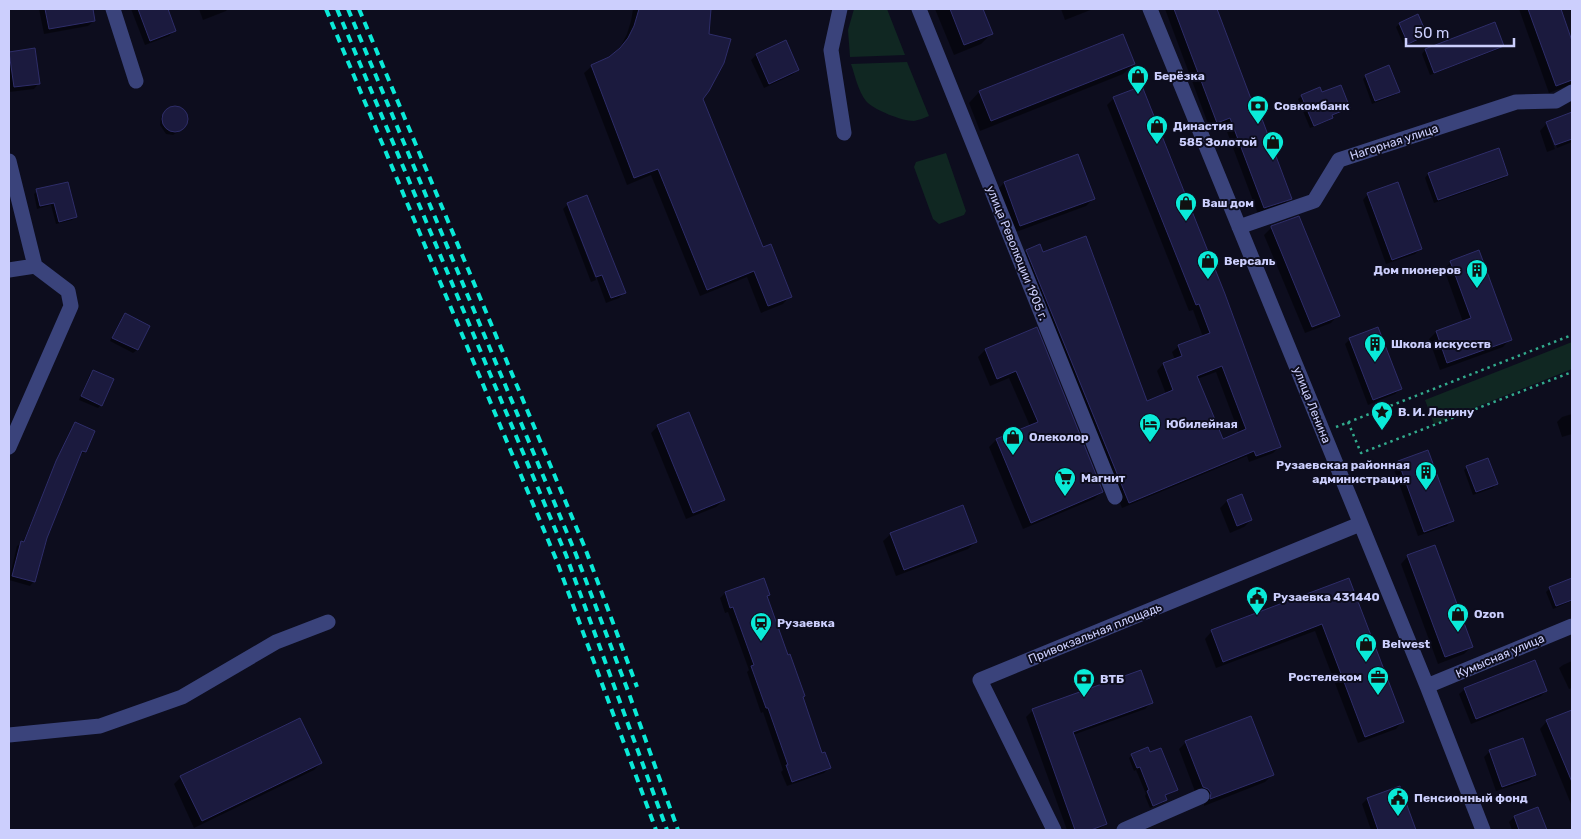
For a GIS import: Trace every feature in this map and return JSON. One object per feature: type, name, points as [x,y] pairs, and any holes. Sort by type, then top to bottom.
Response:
[{"type":"street","points":[[113,9],[136,81]]},
{"type":"street","points":[[840,9],[831,50],[844,133]]},
{"type":"street","name":"улица Революции 1905 г.","points":[[919,9],[1115,497]]},
{"type":"street","name":"улица Ленина","points":[[1150,9],[1427,686],[1483,830]]},
{"type":"street","name":"Нагорная улица","points":[[1238,227],[1314,201],[1339,160],[1516,102],[1556,101],[1572,92]]},
{"type":"street","points":[[9,161],[35,266],[68,291],[70,306],[9,447]]},
{"type":"street","points":[[9,270],[35,266]]},
{"type":"street","name":"Привокзальная площадь","points":[[1053,828],[980,680],[1360,524]]},
{"type":"street","points":[[9,735],[100,726],[182,697],[276,642],[328,622]]},
{"type":"street","name":"Кумысная улица","points":[[1427,686],[1572,626]]},
{"type":"street","points":[[1124,830],[1202,796]]},
{"type":"path","points":[[1323,432],[1572,335]]},
{"type":"path","points":[[1348,422],[1360,453],[1572,372]]},
{"type":"green space","points":[[854,9],[887,9],[905,55],[850,57],[848,30]]},
{"type":"green space","points":[[907,62],[929,116],[914,121],[889,114],[875,108],[866,101],[859,88],[851,64]]},
{"type":"green space","points":[[946,153],[966,211],[964,215],[939,224],[933,219],[914,167],[916,162]]},
{"type":"green space","points":[[1572,342],[1572,369],[1434,424],[1425,400]]},
{"type":"building","points":[[45,9],[93,9],[95,21],[49,29]]},
{"type":"building","points":[[138,9],[168,9],[176,31],[150,41]]},
{"type":"building","points":[[639,9],[711,9],[709,34],[731,39],[724,63],[703,99],[763,247],[771,244],[792,297],[768,306],[754,271],[707,290],[658,169],[634,178],[591,65],[609,57],[620,48],[634,26]]},
{"type":"building","points":[[950,9],[983,9],[993,34],[964,45]]},
{"type":"building","points":[[1174,9],[1217,9],[1259,120],[1262,119],[1292,199],[1264,208],[1230,118],[1217,123]]},
{"type":"building","points":[[1528,9],[1561,9],[1572,41],[1572,80],[1556,86]]},
{"type":"building","points":[[1418,14],[1427,35],[1408,44],[1399,23]]},
{"type":"building","points":[[1495,22],[1504,46],[1434,73],[1425,49]]},
{"type":"building","points":[[1123,34],[1135,64],[991,121],[979,91]]},
{"type":"building","points":[[786,40],[799,70],[769,84],[756,54]]},
{"type":"building","points":[[35,48],[40,84],[14,87],[9,52]]},
{"type":"building","points":[[1389,65],[1400,92],[1375,101],[1365,75]]},
{"type":"building","points":[[1341,85],[1350,108],[1332,115],[1333,118],[1314,126],[1301,95],[1320,87],[1322,92]]},
{"type":"building","points":[[1142,86],[1225,294],[1281,447],[1256,456],[1254,451],[1129,503],[1026,250],[1040,244],[1043,252],[1086,236],[1147,401],[1173,390],[1163,363],[1182,356],[1178,345],[1210,333],[1199,304],[1196,305],[1113,97]],"holes":[[[1222,366],[1246,429],[1223,439],[1197,376]]]},
{"type":"building","points":[[175,106],[184,110],[188,119],[184,128],[175,132],[166,128],[162,119],[166,110]]},
{"type":"building","points":[[1572,112],[1572,139],[1555,145],[1546,122]]},
{"type":"building","points":[[1499,148],[1508,175],[1438,200],[1428,173]]},
{"type":"building","points":[[1078,154],[1095,199],[1020,226],[1004,182]]},
{"type":"building","points":[[68,182],[77,217],[59,222],[54,203],[40,206],[36,189]]},
{"type":"building","points":[[1398,182],[1422,249],[1392,260],[1367,193]]},
{"type":"building","points":[[587,195],[626,293],[611,298],[602,275],[596,277],[567,203]]},
{"type":"building","points":[[1299,216],[1340,316],[1312,327],[1271,227]]},
{"type":"building","name":"Дом пионеров","points":[[1479,250],[1512,340],[1447,363],[1436,331],[1471,318],[1450,261]]},
{"type":"building","points":[[125,313],[150,326],[138,350],[112,338]]},
{"type":"building","points":[[1037,327],[1103,492],[1031,523],[996,439],[1038,422],[1016,371],[997,379],[985,349]]},
{"type":"building","name":"Школа искусств","points":[[1378,327],[1402,389],[1373,400],[1349,338]]},
{"type":"building","points":[[93,370],[114,379],[102,406],[81,396]]},
{"type":"building","points":[[689,412],[725,500],[693,513],[657,425]]},
{"type":"building","points":[[75,422],[95,431],[86,452],[82,451],[47,538],[35,582],[12,576],[21,541],[24,542],[56,461]]},
{"type":"building","name":"Рузаевская районная администрация","points":[[1428,450],[1454,521],[1424,532],[1398,461]]},
{"type":"building","points":[[1488,458],[1498,484],[1476,492],[1466,466]]},
{"type":"building","points":[[1242,494],[1252,520],[1237,526],[1227,500]]},
{"type":"building","points":[[963,505],[977,542],[904,570],[890,533]]},
{"type":"building","points":[[1435,545],[1473,647],[1445,657],[1407,555]]},
{"type":"building","name":"Рузаевка","points":[[764,578],[770,595],[767,596],[805,696],[803,697],[822,753],[825,752],[831,768],[792,782],[768,708],[766,708],[751,666],[754,665],[733,607],[730,608],[725,592]]},
{"type":"building","points":[[1349,578],[1404,722],[1365,737],[1322,624],[1223,662],[1211,630]]},
{"type":"building","points":[[1572,578],[1572,600],[1556,606],[1549,587]]},
{"type":"building","points":[[1535,660],[1547,691],[1476,719],[1464,688]]},
{"type":"building","points":[[1141,670],[1153,703],[1073,732],[1107,824],[1091,830],[1075,830],[1032,709]]},
{"type":"building","points":[[1572,710],[1572,782],[1546,720]]},
{"type":"building","points":[[1251,716],[1274,775],[1210,799],[1211,793],[1203,787],[1185,741]]},
{"type":"building","points":[[300,718],[322,763],[202,821],[180,776]]},
{"type":"building","points":[[1523,738],[1536,775],[1502,787],[1489,750]]},
{"type":"building","points":[[1148,747],[1150,752],[1161,748],[1178,790],[1165,795],[1167,800],[1153,806],[1140,767],[1137,768],[1131,754]]},
{"type":"building","points":[[1400,786],[1416,830],[1378,830],[1367,798]]},
{"type":"building","points":[[1538,807],[1547,830],[1519,830],[1514,816]]},
{"type":"railway","points":[[326,9],[556,559],[656,830]]},
{"type":"railway","points":[[337,9],[566,555],[667,830]]},
{"type":"railway","points":[[348,9],[575,552],[678,830]]},
{"type":"railway","points":[[359,9],[585,548],[637,687]]},
{"type":"place","name":"Берёзка","points":[[1138,95]]},
{"type":"place","name":"Совкомбанк","points":[[1258,125]]},
{"type":"place","name":"Династия","points":[[1157,145]]},
{"type":"place","name":"585 Золотой","points":[[1273,161]]},
{"type":"place","name":"Ваш дом","points":[[1186,222]]},
{"type":"place","name":"Версаль","points":[[1208,280]]},
{"type":"place","name":"Дом пионеров","points":[[1477,289]]},
{"type":"place","name":"Школа искусств","points":[[1375,363]]},
{"type":"place","name":"В. И. Ленину","points":[[1382,431]]},
{"type":"place","name":"Юбилейная","points":[[1150,443]]},
{"type":"place","name":"Олеколор","points":[[1013,456]]},
{"type":"place","name":"Рузаевская районная администрация","points":[[1426,491]]},
{"type":"place","name":"Магнит","points":[[1065,497]]},
{"type":"place","name":"Рузаевка 431440","points":[[1257,616]]},
{"type":"place","name":"Ozon","points":[[1458,633]]},
{"type":"place","name":"Рузаевка","points":[[761,642]]},
{"type":"place","name":"Belwest","points":[[1366,663]]},
{"type":"place","name":"Ростелеком","points":[[1378,696]]},
{"type":"place","name":"ВТБ","points":[[1084,698]]},
{"type":"place","name":"Пенсионный фонд","points":[[1398,817]]}]
